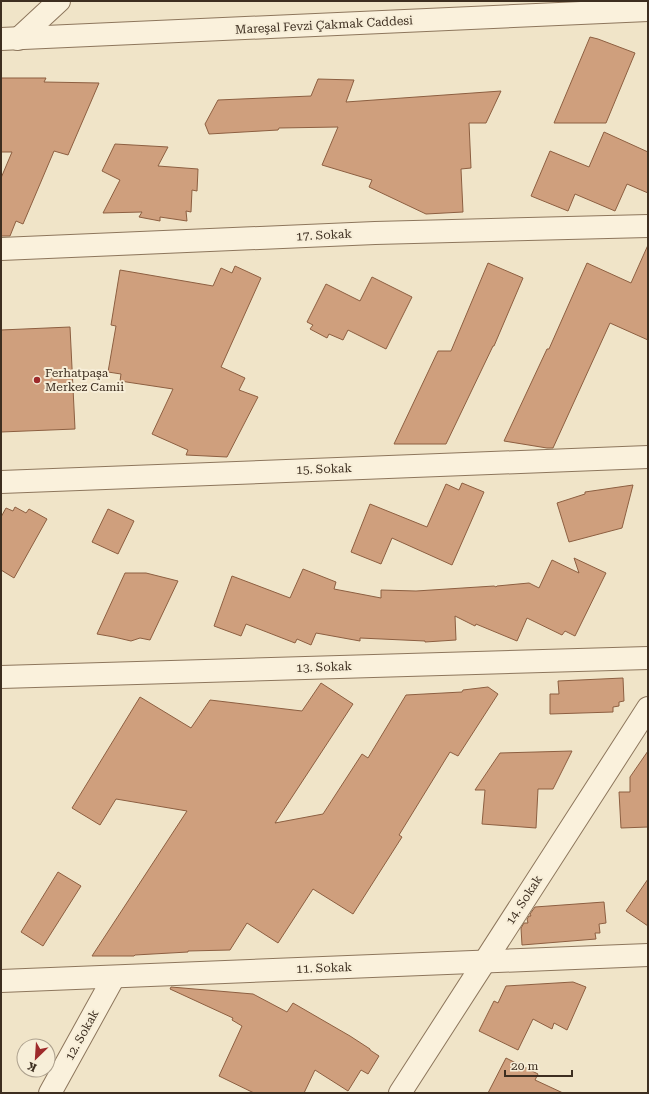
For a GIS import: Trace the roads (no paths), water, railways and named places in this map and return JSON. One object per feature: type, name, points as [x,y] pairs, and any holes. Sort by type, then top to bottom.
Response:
[{"type":"street","points":[[10,39],[59,1]]},
{"type":"street","name":"Mareşal Fevzi Çakmak Caddesi","points":[[10,39],[648,10]]},
{"type":"street","name":"17. Sokak","points":[[1,250],[375,232],[648,226]]},
{"type":"street","name":"15. Sokak","points":[[1,482],[648,457]]},
{"type":"street","name":"13. Sokak","points":[[1,676],[648,658]]},
{"type":"street","name":"14. Sokak","points":[[400,1093],[648,708]]},
{"type":"street","name":"11. Sokak","points":[[1,981],[648,954]]},
{"type":"street","name":"12. Sokak","points":[[50,1093],[114,977]]},
{"type":"place","name":"Ferhatpaşa Merkez Camii","points":[[37,380]]}]
